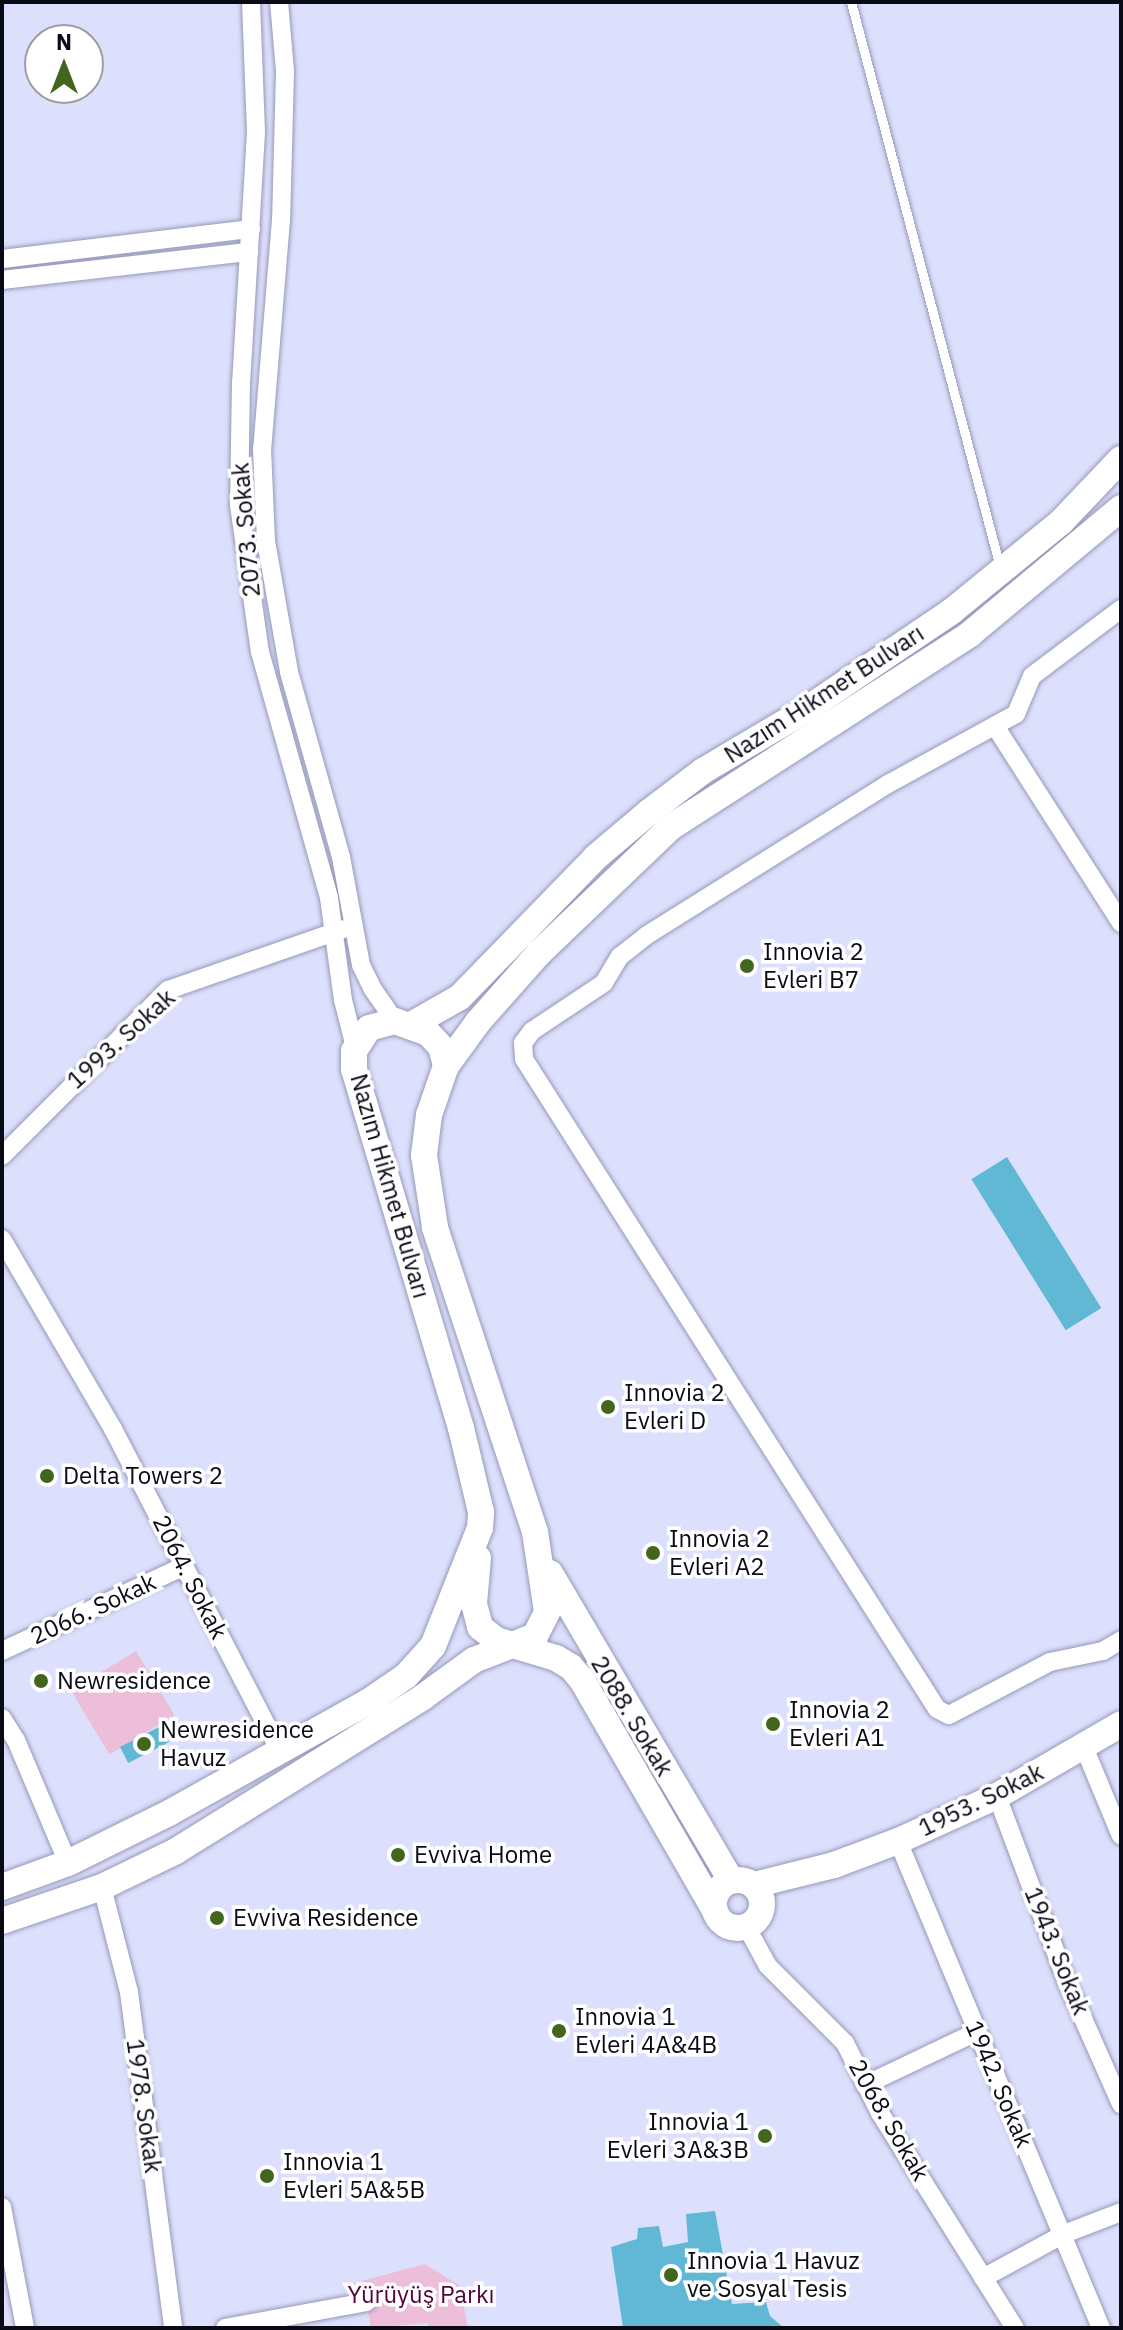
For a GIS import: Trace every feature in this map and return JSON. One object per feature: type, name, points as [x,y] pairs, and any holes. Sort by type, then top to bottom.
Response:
[{"type":"main road","name":"Nazım Hikmet Bulvarı","points":[[2,1887],[68,1863],[169,1813],[368,1702],[415,1666],[433,1646],[480,1528],[481,1512],[461,1428],[354,1069],[355,1047],[369,1028],[403,1023],[460,997],[596,857],[649,812],[703,771],[804,711],[952,611],[1061,522],[1121,459]]},
{"type":"main road","name":"Nazım Hikmet Bulvarı","points":[[2,1921],[102,1887],[176,1851],[423,1697],[474,1660],[535,1636],[547,1612],[539,1549],[435,1227],[424,1155],[429,1115],[446,1066],[478,1022],[539,953],[671,827],[970,634],[1121,508]]},
{"type":"main road","points":[[403,1023],[428,1033],[441,1047],[446,1066]]},
{"type":"main road","points":[[480,1528],[476,1618],[488,1634],[513,1646],[556,1658],[571,1667],[582,1680],[723,1923],[748,1900]]},
{"type":"main road","name":"2088. Sokak","points":[[539,1549],[558,1593],[748,1900]]},
{"type":"main road","name":"1953. Sokak","points":[[748,1900],[898,1841],[997,1796],[1121,1724]]},
{"type":"main road","points":[[714,1909],[715,1895],[748,1900]]},
{"type":"street","name":"2073. Sokak","points":[[251,2],[256,118],[238,460],[245,555],[260,652],[326,888],[343,1000],[355,1047]]},
{"type":"street","name":"2073. Sokak","points":[[279,2],[285,71],[281,220],[262,449],[265,528],[289,672],[341,857],[361,965],[372,988],[403,1023]]},
{"type":"street","points":[[2,259],[251,229]]},
{"type":"street","points":[[2,280],[249,252]]},
{"type":"street","points":[[1120,1644],[1103,1651],[1050,1662],[949,1715],[937,1709],[524,1059],[523,1043],[532,1031],[604,983],[620,956],[637,943],[904,775],[1016,714],[1032,676],[1121,609]]},
{"type":"street","points":[[995,726],[1121,923]]},
{"type":"street","name":"1993. Sokak","points":[[2,1156],[168,990],[354,926]]},
{"type":"street","name":"2064. Sokak","points":[[2,1239],[113,1429],[280,1751]]},
{"type":"street","name":"2066. Sokak","points":[[2,1651],[77,1620],[184,1566]]},
{"type":"street","points":[[2,1718],[16,1740],[68,1863]]},
{"type":"street","points":[[1084,1747],[1121,1836]]},
{"type":"street","name":"1943. Sokak","points":[[997,1796],[1066,1980],[1121,2104]]},
{"type":"street","name":"1942. Sokak","points":[[898,1841],[1101,2328]]},
{"type":"street","name":"1978. Sokak","points":[[102,1887],[129,1992],[153,2106],[173,2328]]},
{"type":"street","name":"2068. Sokak","points":[[748,1900],[768,1966],[845,2043],[880,2113],[1015,2328]]},
{"type":"street","points":[[865,2085],[976,2032]]},
{"type":"street","points":[[2,2207],[25,2328]]},
{"type":"street","points":[[983,2278],[1064,2234],[1121,2212]]},
{"type":"street","points":[[225,2328],[250,2326],[367,2302]]},
{"type":"lane","points":[[851,2],[1001,571]]},
{"type":"green space","points":[[136,1651],[175,1715],[109,1754],[71,1690]]},
{"type":"green space","name":"Yürüyüş Parkı","points":[[425,2264],[460,2286],[468,2328],[429,2328],[428,2323],[371,2328],[362,2281]]},
{"type":"water","points":[[1007,1157],[1101,1308],[1066,1330],[971,1179]]},
{"type":"water","name":"Newresidence Havuz","points":[[161,1726],[169,1742],[128,1763],[120,1747]]},
{"type":"water","name":"Innovia 1 Havuz ve Sosyal Tesis","points":[[715,2211],[732,2304],[766,2302],[770,2316],[784,2328],[623,2328],[611,2247],[637,2239],[638,2228],[659,2226],[663,2247],[688,2242],[686,2214]]},
{"type":"place","name":"Innovia 2 Evleri B7","points":[[747,966]]},
{"type":"place","name":"Innovia 2 Evleri D","points":[[608,1407]]},
{"type":"place","name":"Delta Towers 2","points":[[47,1476]]},
{"type":"place","name":"Innovia 2 Evleri A2","points":[[653,1553]]},
{"type":"place","name":"Newresidence","points":[[41,1681]]},
{"type":"place","name":"Innovia 2 Evleri A1","points":[[773,1724]]},
{"type":"place","name":"Newresidence Havuz","points":[[144,1744]]},
{"type":"place","name":"Evviva Home","points":[[398,1855]]},
{"type":"place","name":"Evviva Residence","points":[[217,1918]]},
{"type":"place","name":"Innovia 1 Evleri 4A&4B","points":[[559,2031]]},
{"type":"place","name":"Innovia 1 Evleri 3A&3B","points":[[765,2136]]},
{"type":"place","name":"Innovia 1 Evleri 5A&5B","points":[[267,2176]]},
{"type":"place","name":"Innovia 1 Havuz ve Sosyal Tesis","points":[[671,2275]]}]
